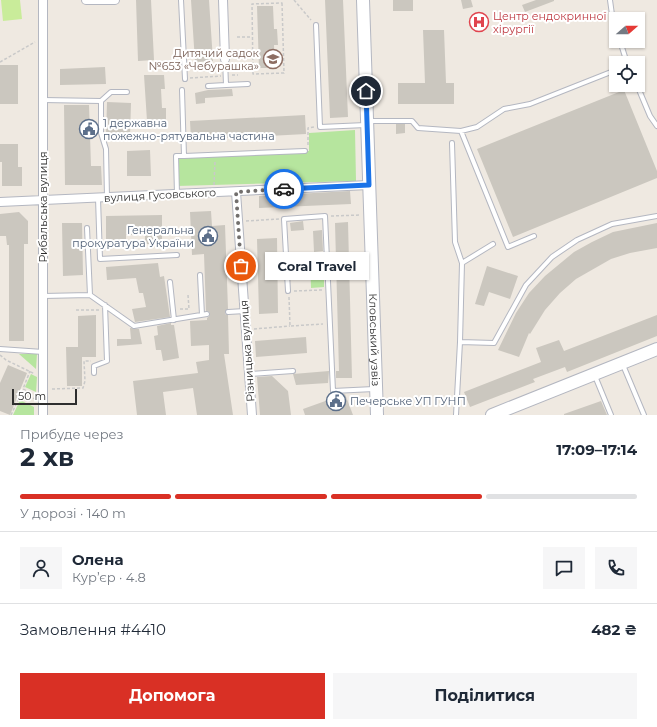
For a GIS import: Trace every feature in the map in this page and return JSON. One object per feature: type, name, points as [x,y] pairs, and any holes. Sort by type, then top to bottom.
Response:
[{"type":"street","name":"Рибальська вулиця","points":[[43,0],[43,415]]},
{"type":"street","points":[[86,0],[115,0]]},
{"type":"street","points":[[223,0],[225,59]]},
{"type":"street","name":"Кловський узвіз","points":[[363,0],[377,415]]},
{"type":"street","name":"вулиця Гусовського","points":[[0,202],[369,185]]},
{"type":"street","name":"Різницька вулиця","points":[[236,192],[252,415]]},
{"type":"street","points":[[492,415],[657,349]]},
{"type":"lane","points":[[181,0],[185,79]]},
{"type":"lane","points":[[610,0],[612,12]]},
{"type":"lane","points":[[316,25],[320,127],[412,121],[418,128],[461,131],[477,127],[504,109],[530,104],[609,73]]},
{"type":"lane","points":[[225,59],[226,84]]},
{"type":"lane","points":[[208,86],[248,84]]},
{"type":"lane","points":[[182,90],[184,156]]},
{"type":"lane","points":[[127,92],[111,92],[102,101],[101,133],[106,149],[102,198],[100,259],[177,255]]},
{"type":"lane","points":[[640,92],[650,116],[657,126]]},
{"type":"lane","points":[[43,100],[102,101]]},
{"type":"lane","points":[[461,131],[508,247],[534,236]]},
{"type":"lane","points":[[452,143],[456,242],[462,263],[456,415]]},
{"type":"lane","points":[[176,194],[176,156],[305,151]]},
{"type":"lane","points":[[288,291],[284,219],[325,216],[333,391],[376,389]]},
{"type":"lane","points":[[460,342],[494,343],[526,285],[552,257],[577,240],[612,224],[657,216]]},
{"type":"lane","points":[[87,228],[90,295]]},
{"type":"lane","points":[[462,263],[493,244]]},
{"type":"lane","points":[[43,296],[90,295],[106,308],[134,326],[204,314],[200,275]]},
{"type":"lane","points":[[170,282],[174,320]]},
{"type":"lane","points":[[94,373],[94,366],[107,360],[106,308]]},
{"type":"lane","points":[[228,312],[244,311]]},
{"type":"lane","points":[[0,349],[43,352]]},
{"type":"lane","points":[[622,363],[644,415]]},
{"type":"lane","points":[[249,374],[293,371]]},
{"type":"lane","points":[[594,374],[611,415]]},
{"type":"path","points":[[294,0],[316,25]]},
{"type":"path","points":[[282,3],[284,73],[253,74],[252,37],[252,4],[282,3]]},
{"type":"path","points":[[0,62],[36,42],[43,36]]},
{"type":"path","points":[[237,38],[252,37]]},
{"type":"path","points":[[185,79],[238,75]]},
{"type":"path","points":[[305,151],[308,148],[308,128]]},
{"type":"path","points":[[214,193],[215,155]]},
{"type":"path","points":[[325,216],[360,215]]},
{"type":"path","points":[[238,221],[284,219]]},
{"type":"path","points":[[290,326],[288,291],[328,290]]},
{"type":"path","points":[[173,310],[189,309],[188,295]]},
{"type":"path","points":[[76,310],[106,308]]},
{"type":"path","points":[[246,329],[330,324]]},
{"type":"path","points":[[0,356],[40,376]]},
{"type":"path","points":[[49,389],[82,388],[85,381],[84,361],[107,360]]},
{"type":"path","points":[[11,415],[19,398],[21,399],[24,394],[25,390],[23,389],[30,371]]},
{"type":"path","points":[[24,394],[39,401]]},
{"type":"green space","points":[[1,0],[20,0],[22,19],[3,21]]},
{"type":"green space","points":[[355,130],[356,181],[177,186],[176,157],[309,151],[309,133]]},
{"type":"green space","points":[[324,257],[324,287],[311,288],[310,258]]},
{"type":"green space","points":[[19,354],[37,354],[36,369]]},
{"type":"green space","points":[[31,374],[37,377],[36,392],[25,387]]},
{"type":"green space","points":[[20,400],[34,407],[34,415],[13,415]]},
{"type":"building","points":[[136,0],[151,0],[154,60],[138,61]]},
{"type":"building","points":[[191,0],[209,0],[213,61],[195,62]]},
{"type":"building","points":[[325,0],[343,0],[348,117],[330,118]]},
{"type":"building","points":[[393,0],[413,0],[413,11],[393,11]]},
{"type":"building","points":[[461,0],[471,0],[473,7],[463,9]]},
{"type":"building","points":[[536,0],[554,1],[525,12],[522,5]]},
{"type":"building","points":[[257,6],[273,6],[274,29],[277,29],[278,45],[274,45],[275,68],[259,68]]},
{"type":"building","points":[[423,30],[444,30],[446,83],[454,83],[454,104],[398,104],[398,83],[425,83]]},
{"type":"building","points":[[0,65],[18,65],[18,104],[0,104]]},
{"type":"building","points":[[105,67],[106,84],[60,85],[60,69]]},
{"type":"building","points":[[144,75],[164,75],[165,89],[161,89],[162,108],[166,108],[166,120],[147,121]]},
{"type":"building","points":[[232,89],[233,96],[205,98],[205,103],[196,104],[195,93],[208,90]]},
{"type":"building","points":[[619,92],[625,92],[657,171],[657,178],[513,237],[477,149]]},
{"type":"building","points":[[107,102],[131,103],[130,137],[106,136]]},
{"type":"building","points":[[64,105],[89,105],[91,166],[101,166],[102,185],[65,185]]},
{"type":"building","points":[[305,115],[306,134],[191,140],[190,121]]},
{"type":"building","points":[[396,124],[405,124],[405,133],[396,134]]},
{"type":"building","points":[[0,144],[18,144],[18,167],[22,167],[22,186],[2,186]]},
{"type":"building","points":[[150,150],[151,176],[127,176],[127,151]]},
{"type":"building","points":[[350,191],[351,204],[259,208],[259,196]]},
{"type":"building","points":[[211,211],[212,226],[225,225],[228,309],[225,314],[228,315],[229,354],[224,354],[233,415],[197,415],[193,388],[163,392],[166,415],[137,415],[133,381],[198,373],[196,362],[209,360],[209,345],[191,346],[190,321],[207,320],[210,314],[206,311],[204,254],[192,255],[190,212]]},
{"type":"building","points":[[19,212],[28,221],[28,244],[24,244],[24,341],[9,341],[9,245],[7,245],[6,236],[0,236],[0,214]]},
{"type":"building","points":[[162,215],[162,244],[145,244],[145,235],[126,235],[126,245],[106,245],[106,216]]},
{"type":"building","points":[[303,221],[304,230],[291,231],[290,223]]},
{"type":"building","points":[[348,222],[352,378],[336,378],[336,371],[339,371],[335,223]]},
{"type":"building","points":[[62,223],[82,223],[83,275],[63,276]]},
{"type":"building","points":[[657,223],[657,248],[630,253],[611,259],[576,279],[560,293],[545,310],[530,334],[529,333],[519,357],[498,350],[516,313],[529,293],[545,276],[574,252],[613,232]]},
{"type":"building","points":[[322,230],[323,251],[314,252],[313,231]]},
{"type":"building","points":[[277,238],[278,313],[259,314],[257,239]]},
{"type":"building","points":[[158,263],[160,277],[164,276],[170,317],[135,322],[132,309],[146,307],[143,293],[139,293],[136,278],[107,280],[106,267]]},
{"type":"building","points":[[487,266],[518,276],[510,299],[489,292],[484,306],[475,304]]},
{"type":"building","points":[[96,315],[96,357],[82,357],[82,386],[67,386],[66,347],[78,347],[78,316]]},
{"type":"building","points":[[657,315],[657,336],[567,372],[565,367],[533,379],[535,382],[470,407],[464,392],[541,362],[536,348],[559,340],[564,351]]},
{"type":"building","points":[[171,323],[171,325],[174,325],[179,358],[163,361],[161,350],[156,350],[154,336],[158,335],[157,326]]},
{"type":"building","points":[[130,328],[139,329],[142,344],[117,346],[117,339],[131,339]]},
{"type":"building","points":[[306,337],[307,353],[256,357],[255,341]]},
{"type":"building","points":[[8,365],[27,373],[10,415],[0,411],[0,383]]},
{"type":"building","points":[[329,371],[328,383],[296,385],[293,374]]},
{"type":"building","points":[[272,376],[288,391],[291,415],[260,415],[257,377]]},
{"type":"building","name":"Печерське УП ГУНП","points":[[345,394],[353,415],[305,415],[303,409]]},
{"type":"building","points":[[601,401],[607,415],[564,415],[564,414]]},
{"type":"way so far","points":[[241,266],[236,192],[284,189]]},
{"type":"place","name":"Центр ендокринної хірургії","points":[[479,22]]},
{"type":"place","name":"Дитячий садок №653 «Чебурашка»","points":[[273,59]]},
{"type":"place","name":"1 державна пожежно-рятувальна частина","points":[[89,129]]},
{"type":"place","name":"Генеральна прокуратура України","points":[[208,236]]},
{"type":"place","name":"Coral Travel","points":[[241,266]]},
{"type":"place","name":"Печерське УП ГУНП","points":[[336,401]]},
{"type":"route","points":[[284,189],[369,185],[366,91]]}]
